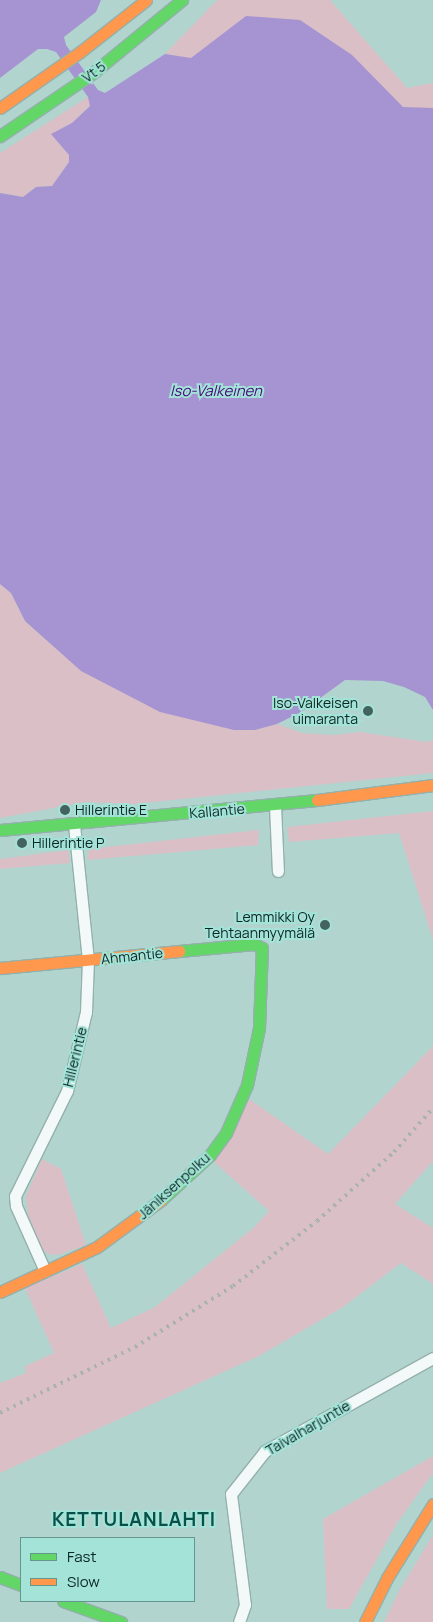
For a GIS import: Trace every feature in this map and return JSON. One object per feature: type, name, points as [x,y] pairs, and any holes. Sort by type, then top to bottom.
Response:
[{"type":"main road","name":"Vt 5","points":[[0,108],[80,52],[146,0]]},
{"type":"main road","name":"Vt 5","points":[[0,136],[94,72],[182,0]]},
{"type":"main road","name":"Kallantie","points":[[0,830],[275,806],[433,785]]},
{"type":"main road","name":"Ahmantie","points":[[0,968],[254,944],[262,948]]},
{"type":"main road","name":"Jäniksenpolku","points":[[0,1292],[97,1247],[149,1212],[210,1156],[226,1133],[247,1085],[259,1028],[264,986],[262,948]]},
{"type":"main road","points":[[365,1622],[387,1578],[433,1504]]},
{"type":"main road","points":[[0,1577],[20,1586]]},
{"type":"main road","points":[[66,1602],[116,1621]]},
{"type":"street","points":[[275,806],[278,871]]},
{"type":"street","name":"Hillerintie","points":[[45,1271],[16,1206],[15,1196],[67,1091],[86,1012],[88,960],[74,825]]},
{"type":"street","name":"Taivalharjuntie","points":[[240,1622],[245,1605],[231,1494],[265,1451],[433,1358]]},
{"type":"shaded area","points":[[217,0],[330,0],[407,88],[433,83],[433,155],[403,107],[385,92],[165,54]]},
{"type":"shaded area","points":[[88,97],[90,106],[72,123],[52,134],[69,155],[69,162],[52,186],[36,187],[23,197],[0,193],[0,153]]},
{"type":"shaded area","points":[[0,584],[11,593],[25,621],[51,644],[198,720],[234,730],[255,730],[277,724],[302,733],[334,735],[360,732],[427,742],[433,740],[433,773],[134,804],[85,802],[0,818]]},
{"type":"shaded area","points":[[433,811],[433,940],[399,833],[289,842],[287,827]]},
{"type":"shaded area","points":[[259,830],[258,845],[87,860],[89,849]]},
{"type":"shaded area","points":[[68,850],[70,863],[0,869],[0,859]]},
{"type":"shaded area","points":[[433,1046],[433,1161],[395,1204],[433,1228],[433,1284],[401,1263],[343,1307],[259,1356],[0,1473],[0,1383],[26,1373],[25,1366],[54,1353],[25,1288],[82,1264],[111,1328],[155,1307],[252,1229],[269,1211],[214,1162],[249,1099],[328,1154]]},
{"type":"shaded area","points":[[42,1159],[61,1169],[86,1245],[58,1255],[48,1254],[41,1248],[28,1214],[26,1196]]},
{"type":"shaded area","points":[[433,1456],[433,1473],[397,1523],[349,1609],[327,1609],[323,1519]]},
{"type":"shaded area","points":[[433,1535],[433,1622],[384,1622],[399,1591]]},
{"type":"water","name":"Iso-Valkeinen","points":[[0,0],[101,0],[96,12],[64,37],[66,45],[98,90],[105,93],[165,54],[191,58],[246,16],[300,20],[352,55],[403,107],[433,108],[433,710],[425,697],[404,687],[383,681],[345,680],[301,712],[277,724],[255,730],[234,730],[160,712],[81,671],[25,621],[11,593],[0,584],[0,193],[23,197],[36,187],[52,186],[69,162],[69,155],[51,134],[72,123],[90,106],[88,97],[56,52],[47,49],[38,49],[0,78]]},
{"type":"railway","points":[[0,1413],[135,1347],[233,1286],[317,1221],[394,1152],[433,1108]]},
{"type":"traffic: fast","points":[[0,136],[94,72],[182,0]]},
{"type":"traffic: fast","points":[[0,830],[317,800]]},
{"type":"traffic: fast","points":[[161,1200],[210,1155],[226,1133],[247,1085],[259,1028],[262,948],[254,944],[179,951]]},
{"type":"traffic: fast","points":[[0,1577],[20,1585]]},
{"type":"traffic: fast","points":[[66,1602],[121,1622]]},
{"type":"traffic: slow","points":[[0,108],[80,52],[146,0]]},
{"type":"traffic: slow","points":[[317,800],[433,785]]},
{"type":"traffic: slow","points":[[0,968],[179,951]]},
{"type":"traffic: slow","points":[[0,1292],[97,1247],[161,1200]]},
{"type":"traffic: slow","points":[[365,1622],[387,1578],[433,1504]]},
{"type":"place","name":"Iso-Valkeisen uimaranta","points":[[368,711]]},
{"type":"place","name":"Hillerintie E","points":[[65,810]]},
{"type":"place","name":"Hillerintie P","points":[[22,843]]},
{"type":"place","name":"Lemmikki Oy Tehtaanmyymälä","points":[[325,925]]},
{"type":"district","name":"KETTULANLAHTI","points":[[134,1520]]}]
